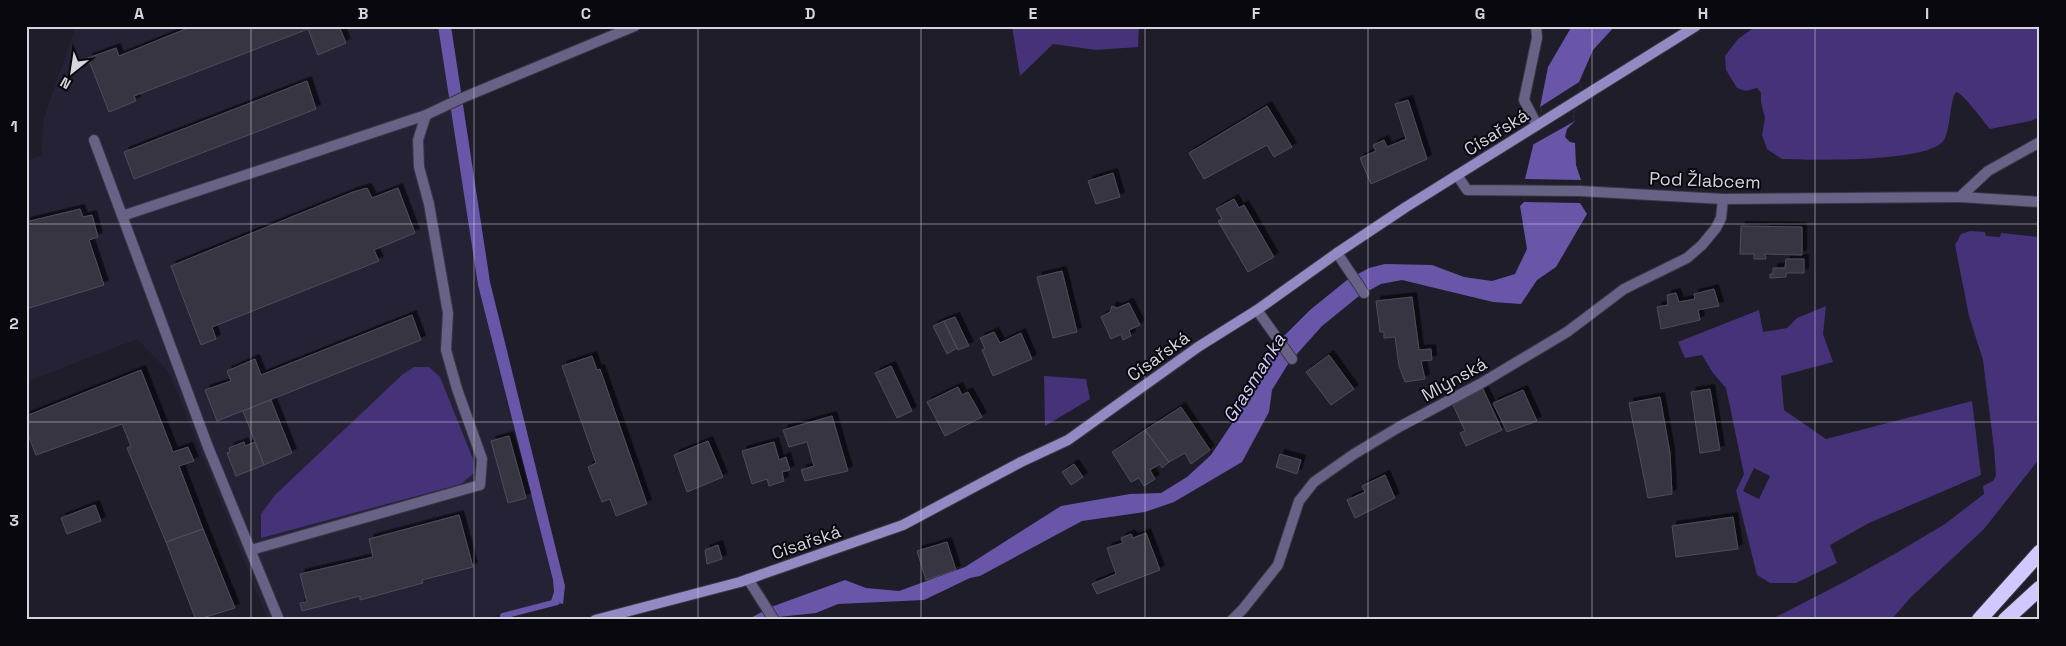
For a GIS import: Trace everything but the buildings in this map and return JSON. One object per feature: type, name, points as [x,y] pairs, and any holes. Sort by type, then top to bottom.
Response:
[{"type":"highway","points":[[1979,620],[2040,552]]},
{"type":"highway","points":[[2005,620],[2040,588]]},
{"type":"street","points":[[122,216],[426,115],[462,98],[635,26]]},
{"type":"street","points":[[1536,26],[1537,38],[1524,100],[1537,125]]},
{"type":"street","name":"Císařská","points":[[595,620],[748,579],[903,525],[1021,462],[1073,438],[1198,347],[1257,310],[1337,253],[1457,175],[1696,26]]},
{"type":"street","points":[[251,550],[480,485],[482,459],[457,390],[446,350],[448,313],[429,204],[419,166],[418,140],[426,115]]},
{"type":"street","points":[[94,140],[208,446],[279,620]]},
{"type":"street","points":[[1960,197],[1988,170],[2040,142]]},
{"type":"street","name":"Pod Žlabcem","points":[[1457,175],[1467,190],[1580,191],[1722,198],[1960,197],[2040,202]]},
{"type":"street","name":"Mlýnská","points":[[1232,620],[1278,565],[1298,501],[1314,482],[1354,454],[1399,427],[1480,384],[1567,332],[1624,289],[1687,258],[1702,245],[1716,228],[1721,218],[1722,198]]},
{"type":"street","points":[[1337,253],[1364,293]]},
{"type":"street","points":[[1257,310],[1292,359]]},
{"type":"street","points":[[748,579],[774,620]]},
{"type":"shaded area","points":[[76,26],[438,26],[478,285],[553,580],[554,592],[551,601],[478,620],[268,620],[171,377],[166,369],[137,339],[26,382],[26,161],[41,156],[44,118]]},
{"type":"shaded area","points":[[1012,26],[1139,26],[1138,47],[1096,50],[1053,44],[1020,76]]},
{"type":"shaded area","points":[[1756,26],[2040,26],[2040,117],[2030,121],[1990,129],[1968,102],[1956,92],[1944,140],[1934,147],[1917,153],[1894,156],[1817,160],[1782,159],[1767,149],[1762,135],[1765,118],[1761,93],[1757,88],[1746,91],[1737,88],[1726,70],[1725,56],[1738,39]]},
{"type":"shaded area","points":[[1970,231],[1985,232],[1986,236],[2000,237],[2001,233],[2040,237],[2040,458],[1984,529],[1911,597],[1891,620],[1770,620],[1844,582],[1945,524],[1984,494],[1983,486],[1993,481],[1996,475],[1994,448],[1983,360],[1969,316],[1955,245],[1961,234]]},
{"type":"shaded area","points":[[1826,306],[1823,334],[1833,362],[1781,376],[1784,410],[1826,439],[1972,401],[1981,475],[1869,523],[1830,545],[1837,563],[1796,583],[1770,583],[1757,575],[1736,491],[1744,474],[1726,388],[1713,373],[1702,355],[1685,358],[1678,342],[1759,310],[1763,332],[1787,328],[1797,318]],"holes":[[[1754,468],[1770,476],[1759,499],[1743,491]]]},
{"type":"shaded area","points":[[414,367],[429,367],[440,377],[473,459],[474,473],[461,484],[261,538],[261,514],[275,495],[402,375]]},
{"type":"shaded area","points":[[1044,376],[1086,379],[1090,399],[1045,426]]},
{"type":"water","points":[[438,26],[451,26],[490,282],[565,586],[563,604],[551,601],[554,592],[553,580],[478,285]]},
{"type":"water","name":"Grasmanka","points":[[1572,26],[1615,26],[1593,50],[1579,82],[1581,85],[1573,118],[1575,121],[1567,129],[1565,137],[1570,142],[1575,143],[1576,165],[1581,180],[1580,203],[1587,214],[1556,267],[1537,280],[1521,304],[1493,302],[1402,280],[1381,284],[1359,296],[1322,326],[1288,364],[1272,390],[1269,412],[1242,462],[1174,502],[1145,512],[1082,521],[980,576],[970,578],[924,600],[838,604],[816,613],[778,617],[774,620],[747,620],[771,607],[845,580],[866,588],[899,591],[965,567],[1061,506],[1130,494],[1161,493],[1187,477],[1211,455],[1233,422],[1246,389],[1274,346],[1310,310],[1347,280],[1369,268],[1385,264],[1432,265],[1464,277],[1492,281],[1515,274],[1527,249],[1520,206],[1524,202],[1525,179],[1542,109],[1540,107],[1548,67]]},
{"type":"pier","points":[[1579,82],[1581,85],[1573,118],[1575,121],[1534,144],[1532,142],[1542,109],[1540,107]]},
{"type":"pier","points":[[1525,179],[1581,180],[1580,203],[1524,202]]},
{"type":"waterway","points":[[504,620],[503,616],[557,602],[558,595]]}]
